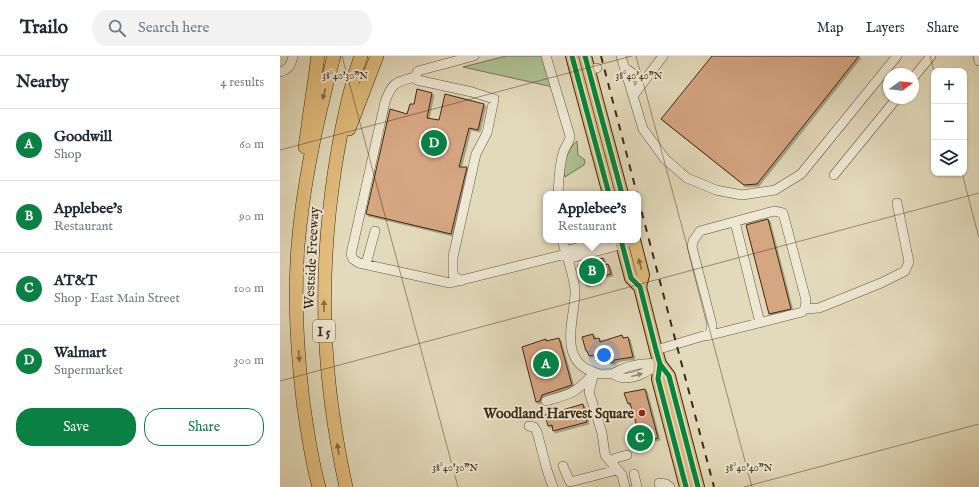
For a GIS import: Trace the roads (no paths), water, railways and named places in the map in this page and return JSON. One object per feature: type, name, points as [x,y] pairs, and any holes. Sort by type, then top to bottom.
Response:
[{"type":"highway","points":[[298,247],[305,137],[318,56]]},
{"type":"highway","name":"Westside Freeway","points":[[319,487],[306,420],[301,380],[296,314],[298,247],[305,184],[314,137],[334,56]]},
{"type":"highway","name":"Westside Freeway","points":[[346,487],[333,416],[324,337],[326,254],[334,175],[340,134],[355,72],[361,56]]},
{"type":"highway","points":[[334,175],[365,82],[377,56]]},
{"type":"main road","points":[[572,56],[608,191]]},
{"type":"main road","points":[[585,56],[593,69],[621,191]]},
{"type":"main road","points":[[629,243],[643,275],[640,287],[656,350],[660,364],[669,376],[698,487]]},
{"type":"main road","points":[[660,364],[658,379],[686,487]]},
{"type":"lane","points":[[280,72],[286,70],[290,66],[293,56]]},
{"type":"lane","points":[[474,56],[418,71],[415,77],[396,82],[389,89],[351,254],[353,259],[366,264],[450,283],[566,254],[569,250],[594,243]]},
{"type":"lane","points":[[546,56],[570,136],[570,140],[564,150],[560,166],[558,191]]},
{"type":"lane","points":[[622,56],[643,129],[665,159],[687,178],[716,190],[742,194],[775,190],[801,174],[897,56]]},
{"type":"lane","points":[[633,96],[661,56]]},
{"type":"lane","points":[[919,71],[931,56]]},
{"type":"lane","points":[[978,56],[979,61]]},
{"type":"lane","points":[[624,67],[643,81]]},
{"type":"lane","points":[[415,77],[418,80],[472,92],[494,99],[487,133],[476,154],[453,257],[453,275],[461,281]]},
{"type":"lane","points":[[834,175],[892,104]]},
{"type":"lane","points":[[656,350],[802,312],[805,309],[819,308],[881,283],[905,270],[909,262],[897,203]]},
{"type":"lane","points":[[707,336],[710,334],[712,325],[692,247],[693,241],[700,231],[774,211],[783,213],[806,300],[805,309]]},
{"type":"lane","points":[[735,222],[760,323]]},
{"type":"lane","points":[[366,264],[374,231]]},
{"type":"lane","points":[[563,243],[576,292],[569,337],[570,345],[576,359],[594,373],[612,374],[622,368],[645,362],[660,364]]},
{"type":"lane","points":[[566,254],[571,258],[621,243]]},
{"type":"lane","points":[[546,401],[570,394],[579,389],[594,373]]},
{"type":"lane","points":[[594,373],[589,392],[602,433],[605,455],[622,475],[625,487]]},
{"type":"lane","points":[[529,426],[534,427],[537,432],[553,487]]},
{"type":"lane","points":[[611,462],[616,458],[627,455]]},
{"type":"lane","points":[[563,466],[570,482],[617,470]]},
{"type":"lane","points":[[634,474],[637,487]]},
{"type":"lane","points":[[659,483],[666,484],[670,487]]},
{"type":"railway","points":[[601,56],[636,191]]},
{"type":"railway","points":[[641,209],[714,487]]},
{"type":"place","name":"Walmart","points":[[434,143]]},
{"type":"place","name":"Applebee's","points":[[592,271]]},
{"type":"place","name":"Goodwill","points":[[546,364]]},
{"type":"place","name":"Woodland Harvest Square","points":[[642,413]]},
{"type":"place","name":"AT&T","points":[[640,438]]}]
